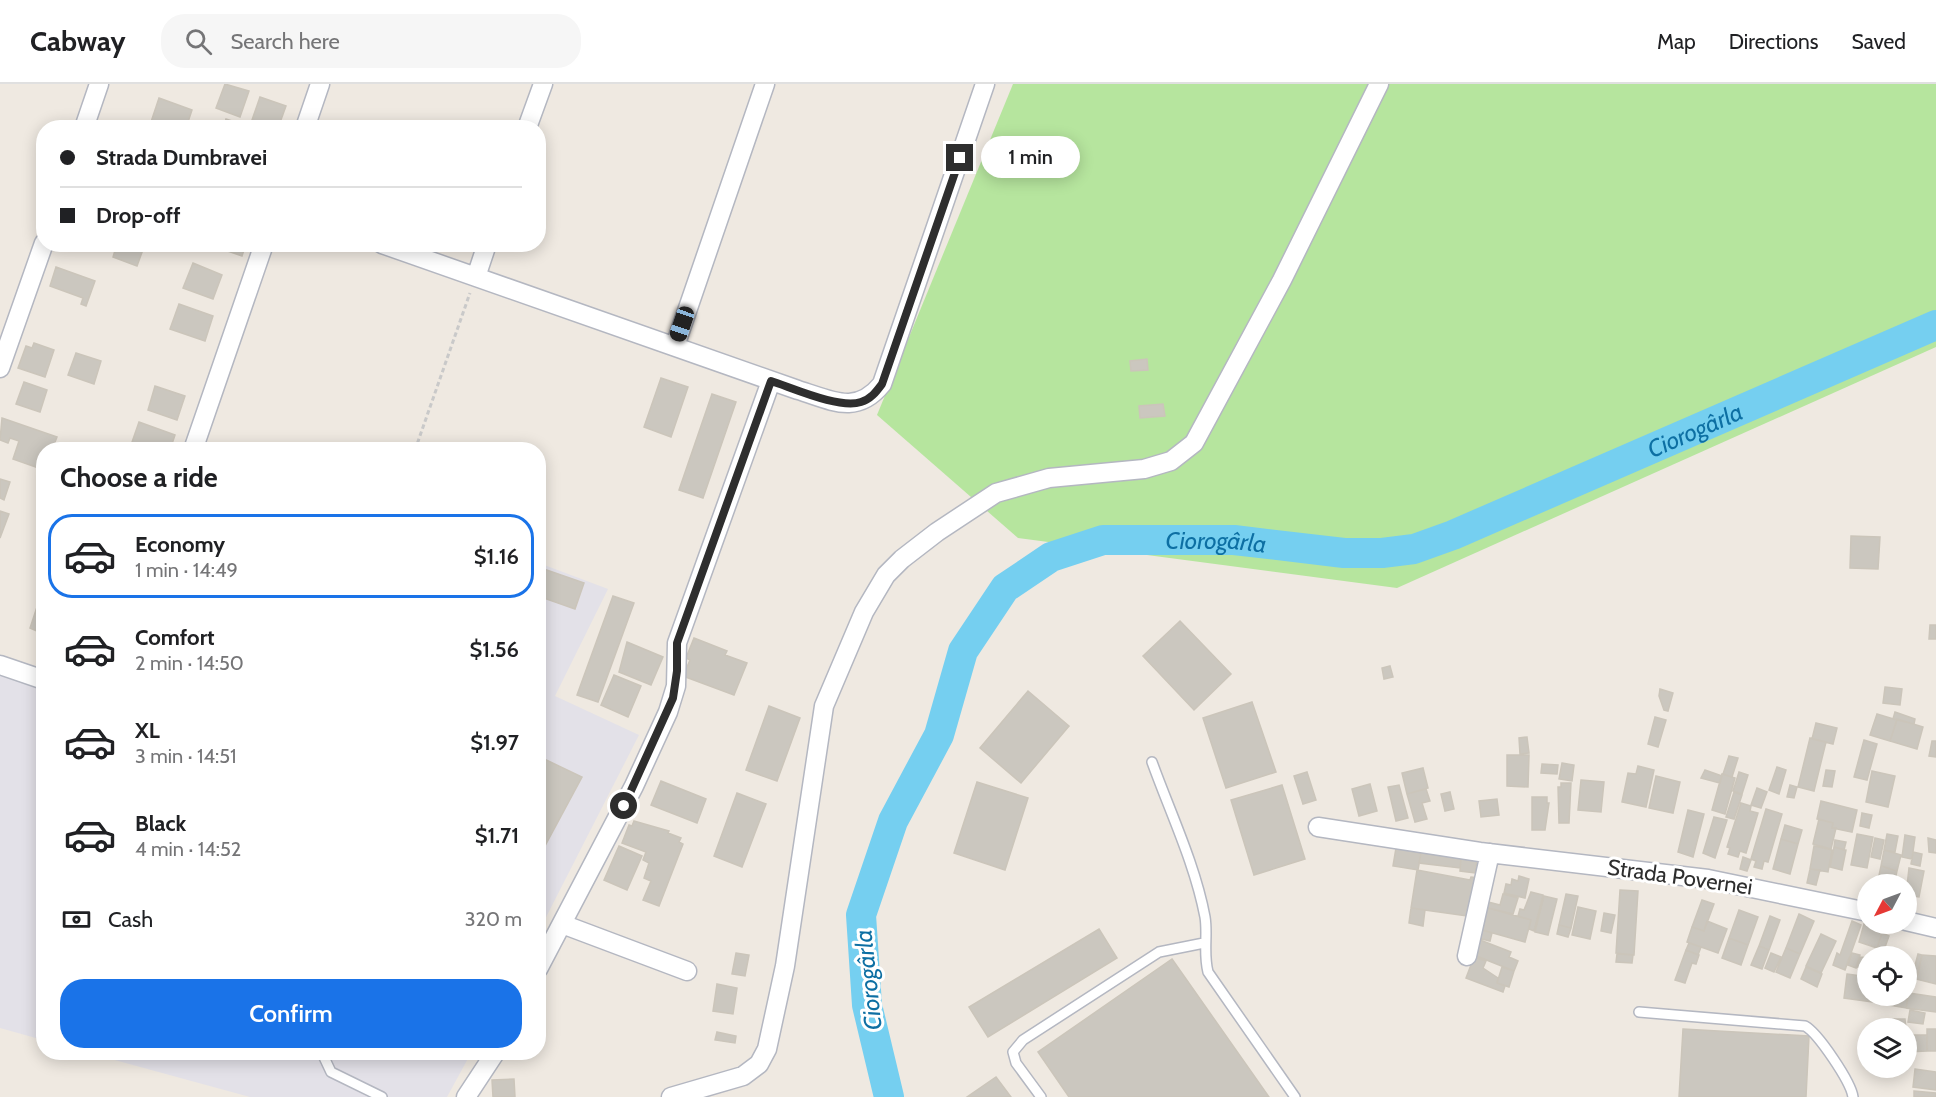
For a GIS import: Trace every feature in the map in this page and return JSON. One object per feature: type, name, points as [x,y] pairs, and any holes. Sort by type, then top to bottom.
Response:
[{"type":"street","points":[[87,120],[99,84]]},
{"type":"street","points":[[308,120],[320,84]]},
{"type":"street","points":[[530,120],[543,84]]},
{"type":"street","points":[[675,346],[765,84]]},
{"type":"street","points":[[405,252],[771,381],[842,403],[855,404],[872,396],[882,384],[985,84]]},
{"type":"street","points":[[671,1097],[735,1080],[752,1071],[767,1049],[785,966],[824,706],[874,593],[902,559],[970,508],[996,492],[1049,478],[1144,469],[1171,461],[1194,443],[1282,280],[1379,84]]},
{"type":"street","points":[[0,368],[41,252]]},
{"type":"street","points":[[196,442],[261,252]]},
{"type":"street","points":[[476,277],[484,252]]},
{"type":"street","points":[[546,954],[634,786],[668,712],[676,686],[677,643],[771,381]]},
{"type":"street","points":[[0,665],[36,677]]},
{"type":"street","name":"Strada Povernei","points":[[1318,827],[1490,854],[1708,879],[1857,910]]},
{"type":"street","points":[[1467,956],[1490,854]]},
{"type":"street","points":[[562,924],[687,971]]},
{"type":"street","points":[[1917,924],[1936,928]]},
{"type":"street","points":[[466,1097],[490,1060]]},
{"type":"lane","points":[[1152,762],[1195,881],[1205,919],[1204,943],[1208,972],[1295,1097]]},
{"type":"lane","points":[[1041,1097],[1016,1063],[1013,1052],[1023,1040],[1159,952],[1204,943]]},
{"type":"lane","points":[[1639,1012],[1805,1026],[1817,1035],[1849,1086],[1853,1097]]},
{"type":"lane","points":[[325,1060],[331,1072],[382,1097]]},
{"type":"path","points":[[418,442],[476,277]]},
{"type":"shaded area","points":[[546,566],[608,589],[555,696],[639,735],[546,917]]},
{"type":"shaded area","points":[[0,670],[36,683],[36,1038],[0,1028]]},
{"type":"shaded area","points":[[115,1060],[467,1060],[447,1097],[250,1097]]},
{"type":"green space","points":[[1013,84],[1936,84],[1936,347],[1397,588],[1018,538],[877,415]]},
{"type":"building","points":[[225,84],[249,91],[240,117],[216,108]]},
{"type":"building","points":[[260,97],[286,106],[281,120],[252,120]]},
{"type":"building","points":[[159,98],[192,110],[189,120],[152,120]]},
{"type":"building","points":[[115,252],[142,252],[137,266],[113,257]]},
{"type":"building","points":[[230,252],[243,252],[242,256]]},
{"type":"building","points":[[193,263],[222,275],[213,299],[183,288]]},
{"type":"building","points":[[56,267],[95,281],[86,306],[81,304],[83,298],[50,286]]},
{"type":"building","points":[[179,304],[213,316],[205,341],[170,329]]},
{"type":"building","points":[[34,343],[54,350],[45,377],[18,368],[26,346],[32,348]]},
{"type":"building","points":[[76,353],[101,361],[94,384],[68,375]]},
{"type":"building","points":[[1147,359],[1148,370],[1131,371],[1130,361]]},
{"type":"building","points":[[661,378],[688,387],[671,437],[644,427]]},
{"type":"building","points":[[24,382],[47,390],[40,412],[16,404]]},
{"type":"building","points":[[155,386],[185,396],[177,420],[148,410]]},
{"type":"building","points":[[712,394],[736,402],[703,498],[679,490]]},
{"type":"building","points":[[1163,404],[1165,416],[1140,418],[1139,406]]},
{"type":"building","points":[[2,418],[57,437],[55,442],[36,442],[36,467],[13,459],[19,441],[10,438],[8,443],[0,440]]},
{"type":"building","points":[[139,422],[175,435],[173,442],[132,442]]},
{"type":"building","points":[[0,479],[10,482],[4,500],[0,498]]},
{"type":"building","points":[[0,511],[9,514],[0,538]]},
{"type":"building","points":[[1851,536],[1880,537],[1878,569],[1850,568]]},
{"type":"building","points":[[546,570],[584,583],[575,609],[546,599]]},
{"type":"building","points":[[613,596],[634,603],[598,702],[577,695]]},
{"type":"building","points":[[36,610],[36,631],[30,628]]},
{"type":"building","points":[[1180,621],[1231,674],[1194,710],[1143,656]]},
{"type":"building","points":[[1930,625],[1936,625],[1936,639],[1929,639]]},
{"type":"building","points":[[694,638],[727,651],[725,655],[747,663],[734,695],[683,676],[690,660],[686,658]]},
{"type":"building","points":[[627,642],[663,657],[651,685],[619,672]]},
{"type":"building","points":[[1390,666],[1393,677],[1384,679],[1382,668]]},
{"type":"building","points":[[614,675],[641,686],[628,717],[601,705]]},
{"type":"building","points":[[1885,687],[1902,689],[1900,705],[1883,703]]},
{"type":"building","points":[[1660,689],[1673,693],[1668,711],[1664,710],[1659,696]]},
{"type":"building","points":[[1028,691],[1069,726],[1021,783],[980,748]]},
{"type":"building","points":[[1252,702],[1276,772],[1226,788],[1203,718]]},
{"type":"building","points":[[769,706],[800,718],[777,781],[746,770]]},
{"type":"building","points":[[1895,712],[1915,719],[1914,724],[1893,719]]},
{"type":"building","points":[[1877,714],[1897,720],[1890,741],[1870,735]]},
{"type":"building","points":[[1655,717],[1666,720],[1658,747],[1648,744]]},
{"type":"building","points":[[1897,719],[1923,727],[1917,749],[1890,741]]},
{"type":"building","points":[[1816,723],[1837,728],[1833,744],[1812,739]]},
{"type":"building","points":[[1527,737],[1529,753],[1520,754],[1519,738]]},
{"type":"building","points":[[1810,738],[1826,742],[1814,791],[1798,787]]},
{"type":"building","points":[[1864,740],[1877,744],[1867,780],[1854,777]]},
{"type":"building","points":[[1932,741],[1936,741],[1936,757],[1929,756]]},
{"type":"building","points":[[1507,755],[1529,755],[1528,787],[1507,786]]},
{"type":"building","points":[[1729,756],[1738,758],[1732,777],[1723,774]]},
{"type":"building","points":[[546,760],[582,777],[546,844]]},
{"type":"building","points":[[1562,763],[1574,765],[1572,781],[1559,779]]},
{"type":"building","points":[[1542,764],[1558,765],[1557,774],[1541,773]]},
{"type":"building","points":[[1638,766],[1654,770],[1646,807],[1622,802],[1628,773],[1636,774]]},
{"type":"building","points":[[1777,767],[1786,770],[1779,794],[1769,790]]},
{"type":"building","points":[[1423,768],[1428,788],[1407,794],[1402,773]]},
{"type":"building","points":[[1705,770],[1722,776],[1720,783],[1701,778]]},
{"type":"building","points":[[1826,770],[1835,771],[1832,787],[1823,786]]},
{"type":"building","points":[[1872,771],[1895,776],[1888,807],[1866,802]]},
{"type":"building","points":[[1307,772],[1316,800],[1303,804],[1294,776]]},
{"type":"building","points":[[1739,772],[1748,775],[1742,794],[1733,791]]},
{"type":"building","points":[[1722,774],[1735,778],[1725,814],[1712,810]]},
{"type":"building","points":[[1656,776],[1680,782],[1673,813],[1649,808]]},
{"type":"building","points":[[1581,780],[1604,782],[1601,812],[1578,810]]},
{"type":"building","points":[[661,781],[706,799],[697,823],[651,805]]},
{"type":"building","points":[[977,782],[1028,798],[1005,870],[954,853]]},
{"type":"building","points":[[1561,783],[1571,783],[1569,823],[1559,823],[1558,787],[1561,787]]},
{"type":"building","points":[[1370,784],[1377,811],[1359,816],[1352,789]]},
{"type":"building","points":[[1282,785],[1305,859],[1254,875],[1231,800]]},
{"type":"building","points":[[1399,785],[1408,818],[1396,821],[1388,787]]},
{"type":"building","points":[[1790,785],[1797,787],[1794,798],[1787,797]]},
{"type":"building","points":[[1757,788],[1767,792],[1761,808],[1751,805]]},
{"type":"building","points":[[1426,789],[1430,801],[1422,803],[1427,819],[1415,822],[1407,794]]},
{"type":"building","points":[[1450,792],[1454,809],[1445,811],[1441,794]]},
{"type":"building","points":[[1734,792],[1742,795],[1734,819],[1726,817]]},
{"type":"building","points":[[737,793],[766,804],[742,867],[714,856]]},
{"type":"building","points":[[1532,797],[1547,797],[1547,803],[1549,803],[1545,830],[1532,830]]},
{"type":"building","points":[[1497,799],[1499,815],[1481,817],[1479,801]]},
{"type":"building","points":[[1821,801],[1857,810],[1852,832],[1832,828],[1833,823],[1817,819]]},
{"type":"building","points":[[1741,803],[1751,806],[1750,811],[1758,813],[1746,853],[1740,851],[1738,857],[1728,854],[1730,848],[1727,847]]},
{"type":"building","points":[[1766,809],[1782,814],[1768,862],[1764,861],[1762,869],[1754,867],[1756,861],[1751,859]]},
{"type":"building","points":[[1688,810],[1704,814],[1693,857],[1678,852]]},
{"type":"building","points":[[1862,813],[1872,815],[1869,828],[1860,826]]},
{"type":"building","points":[[1714,817],[1727,820],[1715,858],[1703,853]]},
{"type":"building","points":[[1819,819],[1833,823],[1832,828],[1836,828],[1831,849],[1813,844]]},
{"type":"building","points":[[634,821],[669,831],[668,833],[681,838],[679,842],[683,844],[659,906],[643,900],[651,881],[644,878],[649,863],[643,860],[646,852],[622,843],[629,825],[632,826]]},
{"type":"building","points":[[1785,825],[1802,830],[1798,844],[1781,839]]},
{"type":"building","points":[[1857,834],[1873,837],[1867,868],[1851,865]]},
{"type":"building","points":[[1887,834],[1898,836],[1895,852],[1884,850]]},
{"type":"building","points":[[1905,835],[1915,837],[1912,859],[1902,857]]},
{"type":"building","points":[[1875,838],[1884,840],[1880,859],[1871,857]]},
{"type":"building","points":[[1928,838],[1936,840],[1936,853],[1929,852]]},
{"type":"building","points":[[1781,839],[1798,844],[1790,874],[1773,869]]},
{"type":"building","points":[[1835,840],[1846,842],[1844,850],[1834,847]]},
{"type":"building","points":[[619,846],[642,856],[627,890],[604,880]]},
{"type":"building","points":[[1814,846],[1832,850],[1828,872],[1810,869]]},
{"type":"building","points":[[1834,847],[1846,850],[1842,870],[1830,867]]},
{"type":"building","points":[[1396,848],[1421,853],[1418,870],[1393,866]]},
{"type":"building","points":[[1884,850],[1901,855],[1897,871],[1881,866]]},
{"type":"building","points":[[1913,852],[1922,854],[1920,866],[1911,864]]},
{"type":"building","points":[[1421,853],[1461,858],[1460,868],[1419,863]]},
{"type":"building","points":[[1743,857],[1751,860],[1747,871],[1740,869]]},
{"type":"building","points":[[1461,858],[1477,860],[1475,873],[1460,871]]},
{"type":"building","points":[[1881,866],[1897,871],[1896,874],[1879,874]]},
{"type":"building","points":[[1909,868],[1924,871],[1919,897],[1917,897],[1917,874],[1908,874]]},
{"type":"building","points":[[1810,869],[1820,870],[1816,885],[1807,883]]},
{"type":"building","points":[[1417,870],[1470,880],[1471,877],[1480,878],[1474,917],[1411,908]]},
{"type":"building","points":[[1519,876],[1529,879],[1525,898],[1504,893],[1506,884],[1511,885],[1512,879],[1518,881]]},
{"type":"building","points":[[1620,890],[1638,891],[1634,955],[1616,953]]},
{"type":"building","points":[[1531,892],[1543,895],[1534,931],[1529,929],[1531,920],[1518,916],[1520,909],[1524,910]]},
{"type":"building","points":[[1503,894],[1518,898],[1513,914],[1488,908],[1482,930],[1492,933],[1490,941],[1474,937],[1484,901],[1500,905]]},
{"type":"building","points":[[1566,894],[1578,896],[1571,928],[1559,925]]},
{"type":"building","points":[[1544,896],[1557,899],[1548,935],[1535,932]]},
{"type":"building","points":[[1702,900],[1714,904],[1704,931],[1692,927]]},
{"type":"building","points":[[1578,907],[1596,911],[1590,939],[1572,935]]},
{"type":"building","points":[[1411,908],[1425,910],[1423,926],[1409,923]]},
{"type":"building","points":[[1488,908],[1531,920],[1525,942],[1482,930]]},
{"type":"building","points":[[1739,910],[1758,917],[1748,945],[1729,938]]},
{"type":"building","points":[[1604,913],[1615,915],[1611,933],[1601,931]]},
{"type":"building","points":[[1799,914],[1814,921],[1800,954],[1786,948]]},
{"type":"building","points":[[1770,916],[1780,920],[1769,950],[1759,946]]},
{"type":"building","points":[[1707,921],[1727,929],[1718,953],[1687,942],[1692,927],[1704,931]]},
{"type":"building","points":[[1852,921],[1857,923],[1858,934],[1845,970],[1833,965],[1837,953],[1840,955]]},
{"type":"building","points":[[1559,925],[1571,928],[1568,937],[1557,934]]},
{"type":"building","points":[[1099,929],[1117,958],[988,1037],[969,1007]]},
{"type":"building","points":[[1821,934],[1836,941],[1821,973],[1806,966]]},
{"type":"building","points":[[1861,934],[1882,934],[1878,946],[1859,942]]},
{"type":"building","points":[[1882,934],[1889,936],[1885,946],[1878,946]]},
{"type":"building","points":[[1729,938],[1748,945],[1741,965],[1722,958]]},
{"type":"building","points":[[1480,940],[1511,952],[1509,957],[1518,961],[1514,971],[1474,955]]},
{"type":"building","points":[[1689,943],[1701,947],[1698,955],[1686,950]]},
{"type":"building","points":[[1759,946],[1769,950],[1762,969],[1751,965]]},
{"type":"building","points":[[1786,948],[1800,954],[1790,978],[1776,972]]},
{"type":"building","points":[[1686,950],[1699,955],[1696,964],[1692,963],[1685,983],[1675,980]]},
{"type":"building","points":[[736,953],[749,955],[745,976],[732,974]]},
{"type":"building","points":[[1771,953],[1781,957],[1774,972],[1765,968]]},
{"type":"building","points":[[1852,953],[1857,954],[1856,968],[1848,965]]},
{"type":"building","points":[[1617,954],[1633,955],[1632,963],[1616,962]]},
{"type":"building","points":[[1918,954],[1922,955],[1918,974],[1917,974]]},
{"type":"building","points":[[1922,955],[1936,956],[1936,984],[1917,979]]},
{"type":"building","points":[[1474,957],[1486,961],[1483,968],[1498,978],[1497,983],[1505,986],[1503,992],[1466,978]]},
{"type":"building","points":[[1172,959],[1269,1097],[1069,1097],[1038,1052]]},
{"type":"building","points":[[1502,967],[1514,971],[1509,987],[1497,983]]},
{"type":"building","points":[[1806,967],[1822,974],[1817,987],[1801,979]]},
{"type":"building","points":[[1847,974],[1857,975],[1857,1000],[1844,998]]},
{"type":"building","points":[[717,984],[737,988],[733,1014],[713,1011]]},
{"type":"building","points":[[1917,994],[1936,997],[1936,1012],[1906,1008],[1906,1006],[1917,1006]]},
{"type":"building","points":[[1910,1010],[1925,1013],[1923,1024],[1917,1023],[1917,1018],[1909,1018]]},
{"type":"building","points":[[1683,1029],[1809,1036],[1806,1097],[1679,1097]]},
{"type":"building","points":[[1927,1029],[1936,1029],[1936,1051],[1927,1051]]},
{"type":"building","points":[[717,1032],[736,1036],[735,1043],[715,1040]]},
{"type":"building","points":[[1917,1035],[1927,1035],[1927,1051],[1917,1051]]},
{"type":"building","points":[[1917,1069],[1936,1072],[1936,1090],[1913,1087],[1914,1078],[1917,1078]]},
{"type":"building","points":[[996,1077],[1011,1097],[967,1097]]},
{"type":"building","points":[[514,1079],[515,1097],[493,1097],[492,1080]]},
{"type":"building","points":[[1914,1091],[1936,1093],[1936,1097],[1914,1097]]},
{"type":"waterway","name":"Ciorogârla","points":[[889,1097],[867,1005],[861,915],[893,821],[939,735],[963,651],[1005,588],[1051,557],[1103,540],[1234,540],[1344,553],[1382,553],[1414,549],[1453,535],[1936,325]]},
{"type":"route","points":[[624,806],[673,698],[676,686],[677,643],[771,381],[842,403],[855,404],[872,396],[882,384],[960,158]]}]
